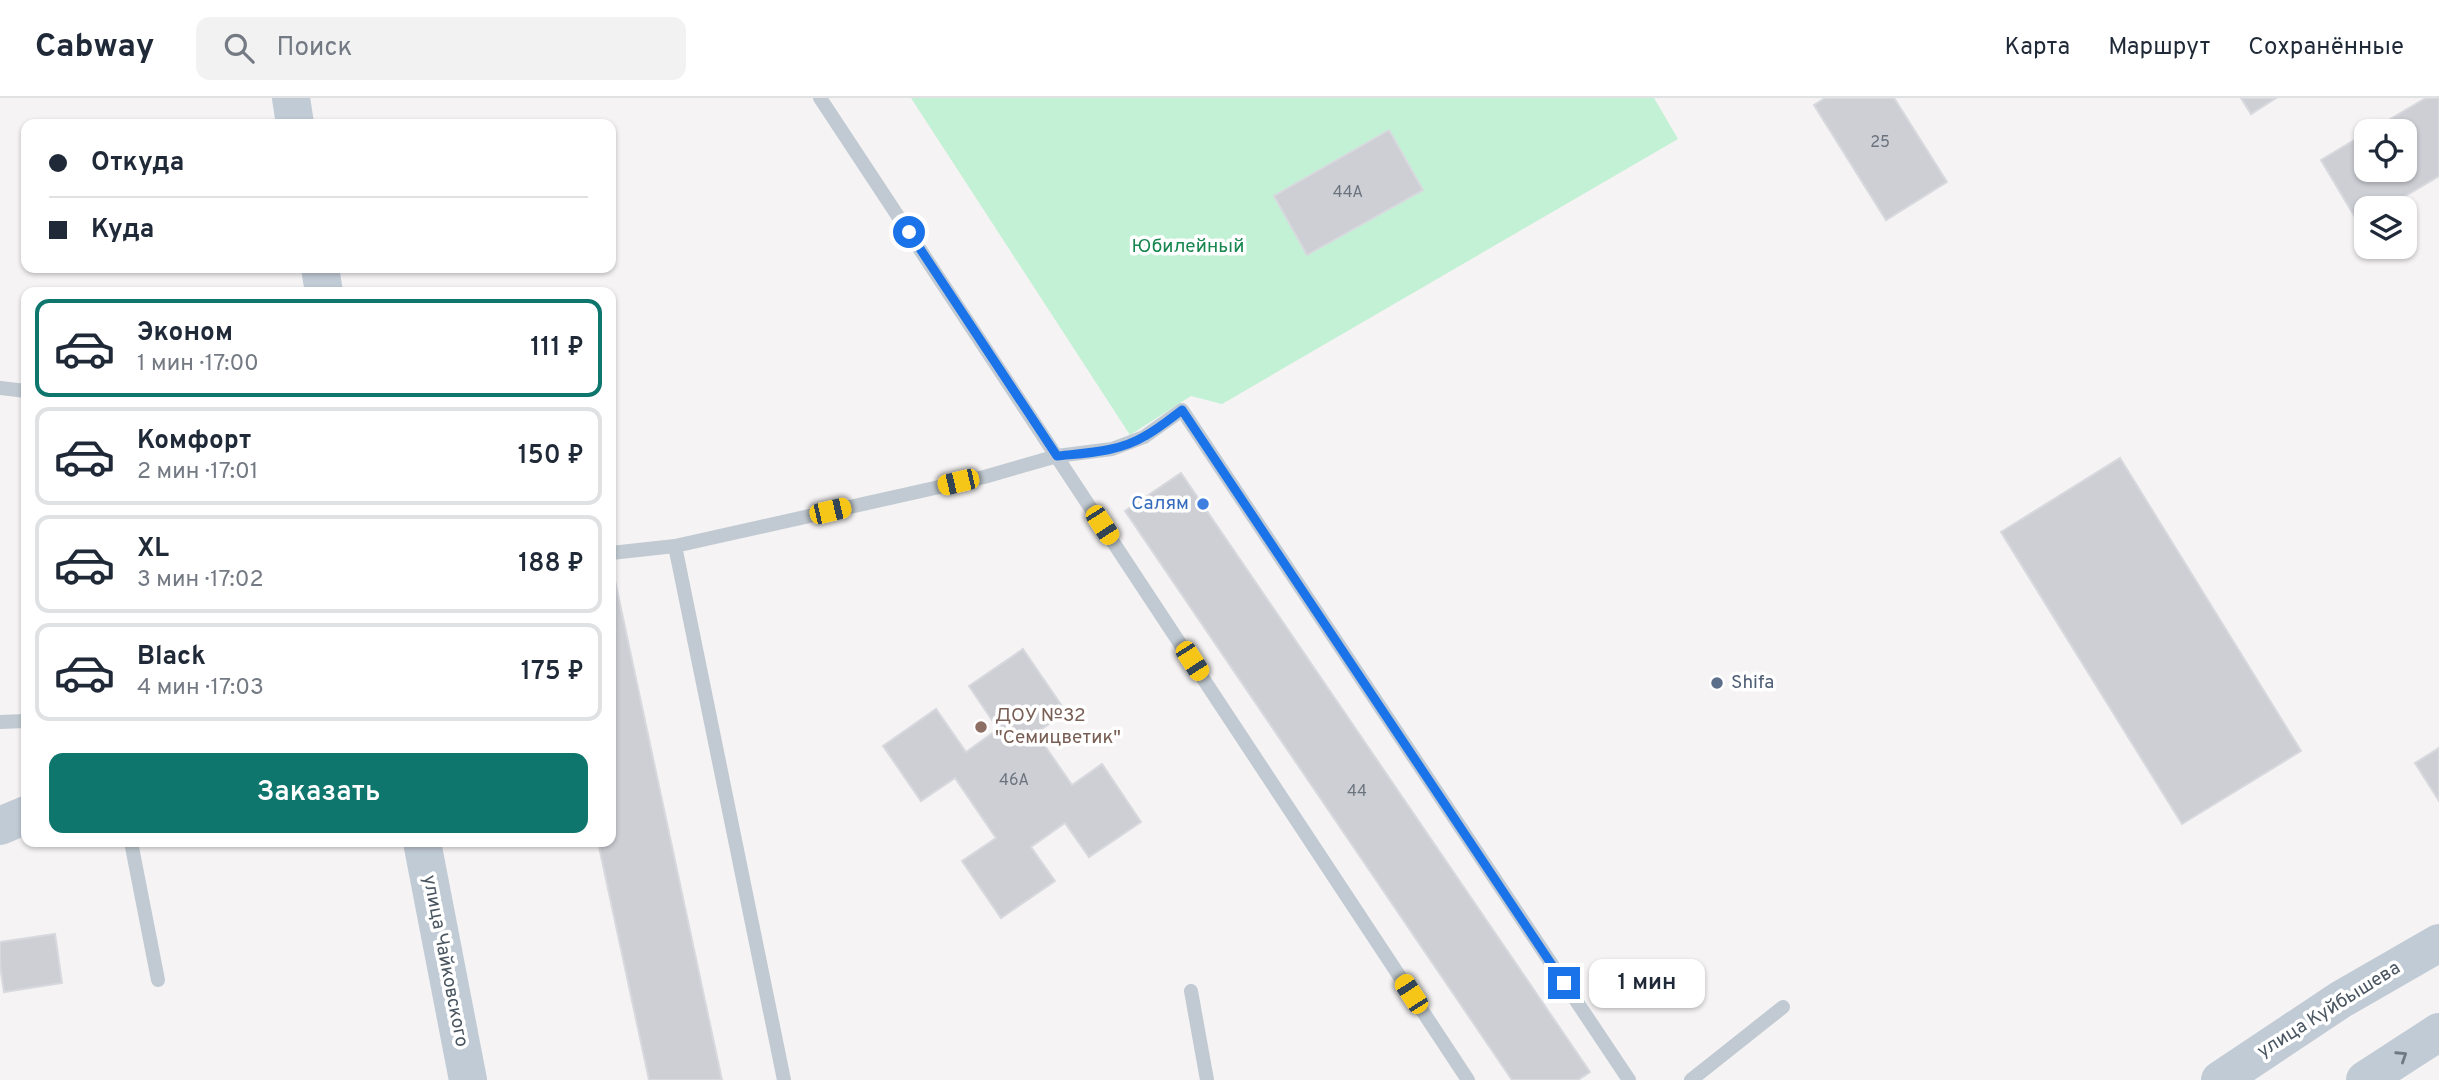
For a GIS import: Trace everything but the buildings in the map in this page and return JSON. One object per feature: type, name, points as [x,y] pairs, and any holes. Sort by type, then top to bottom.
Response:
[{"type":"main road","points":[[290,98],[294,119]]},
{"type":"main road","points":[[0,826],[21,816]]},
{"type":"main road","name":"улица Чайковского","points":[[423,847],[468,1080]]},
{"type":"main road","name":"улица Куйбышева","points":[[2220,1080],[2340,1000],[2439,943]]},
{"type":"main road","points":[[2365,1080],[2439,1032]]},
{"type":"lane","points":[[820,98],[1468,1080]]},
{"type":"lane","points":[[0,388],[21,390]]},
{"type":"lane","points":[[616,552],[675,546],[984,477],[1057,456],[1112,449],[1144,437],[1182,410],[1629,1080]]},
{"type":"lane","points":[[675,546],[784,1080]]},
{"type":"lane","points":[[0,722],[21,721]]},
{"type":"lane","points":[[132,847],[158,980]]},
{"type":"lane","points":[[1191,991],[1207,1080]]},
{"type":"lane","points":[[1691,1080],[1783,1007]]},
{"type":"green space","name":"Юбилейный","points":[[911,98],[1654,98],[1678,139],[1222,404],[1191,396],[1130,435]]},
{"type":"place","name":"Салям","points":[[1203,504]]},
{"type":"place","name":"Shifa","points":[[1717,683]]},
{"type":"place","name":"ДОУ №32 \"Семицветик\"","points":[[981,727]]},
{"type":"route","points":[[909,232],[1057,456],[1112,449],[1127,444],[1144,437],[1182,410],[1564,983]]}]
